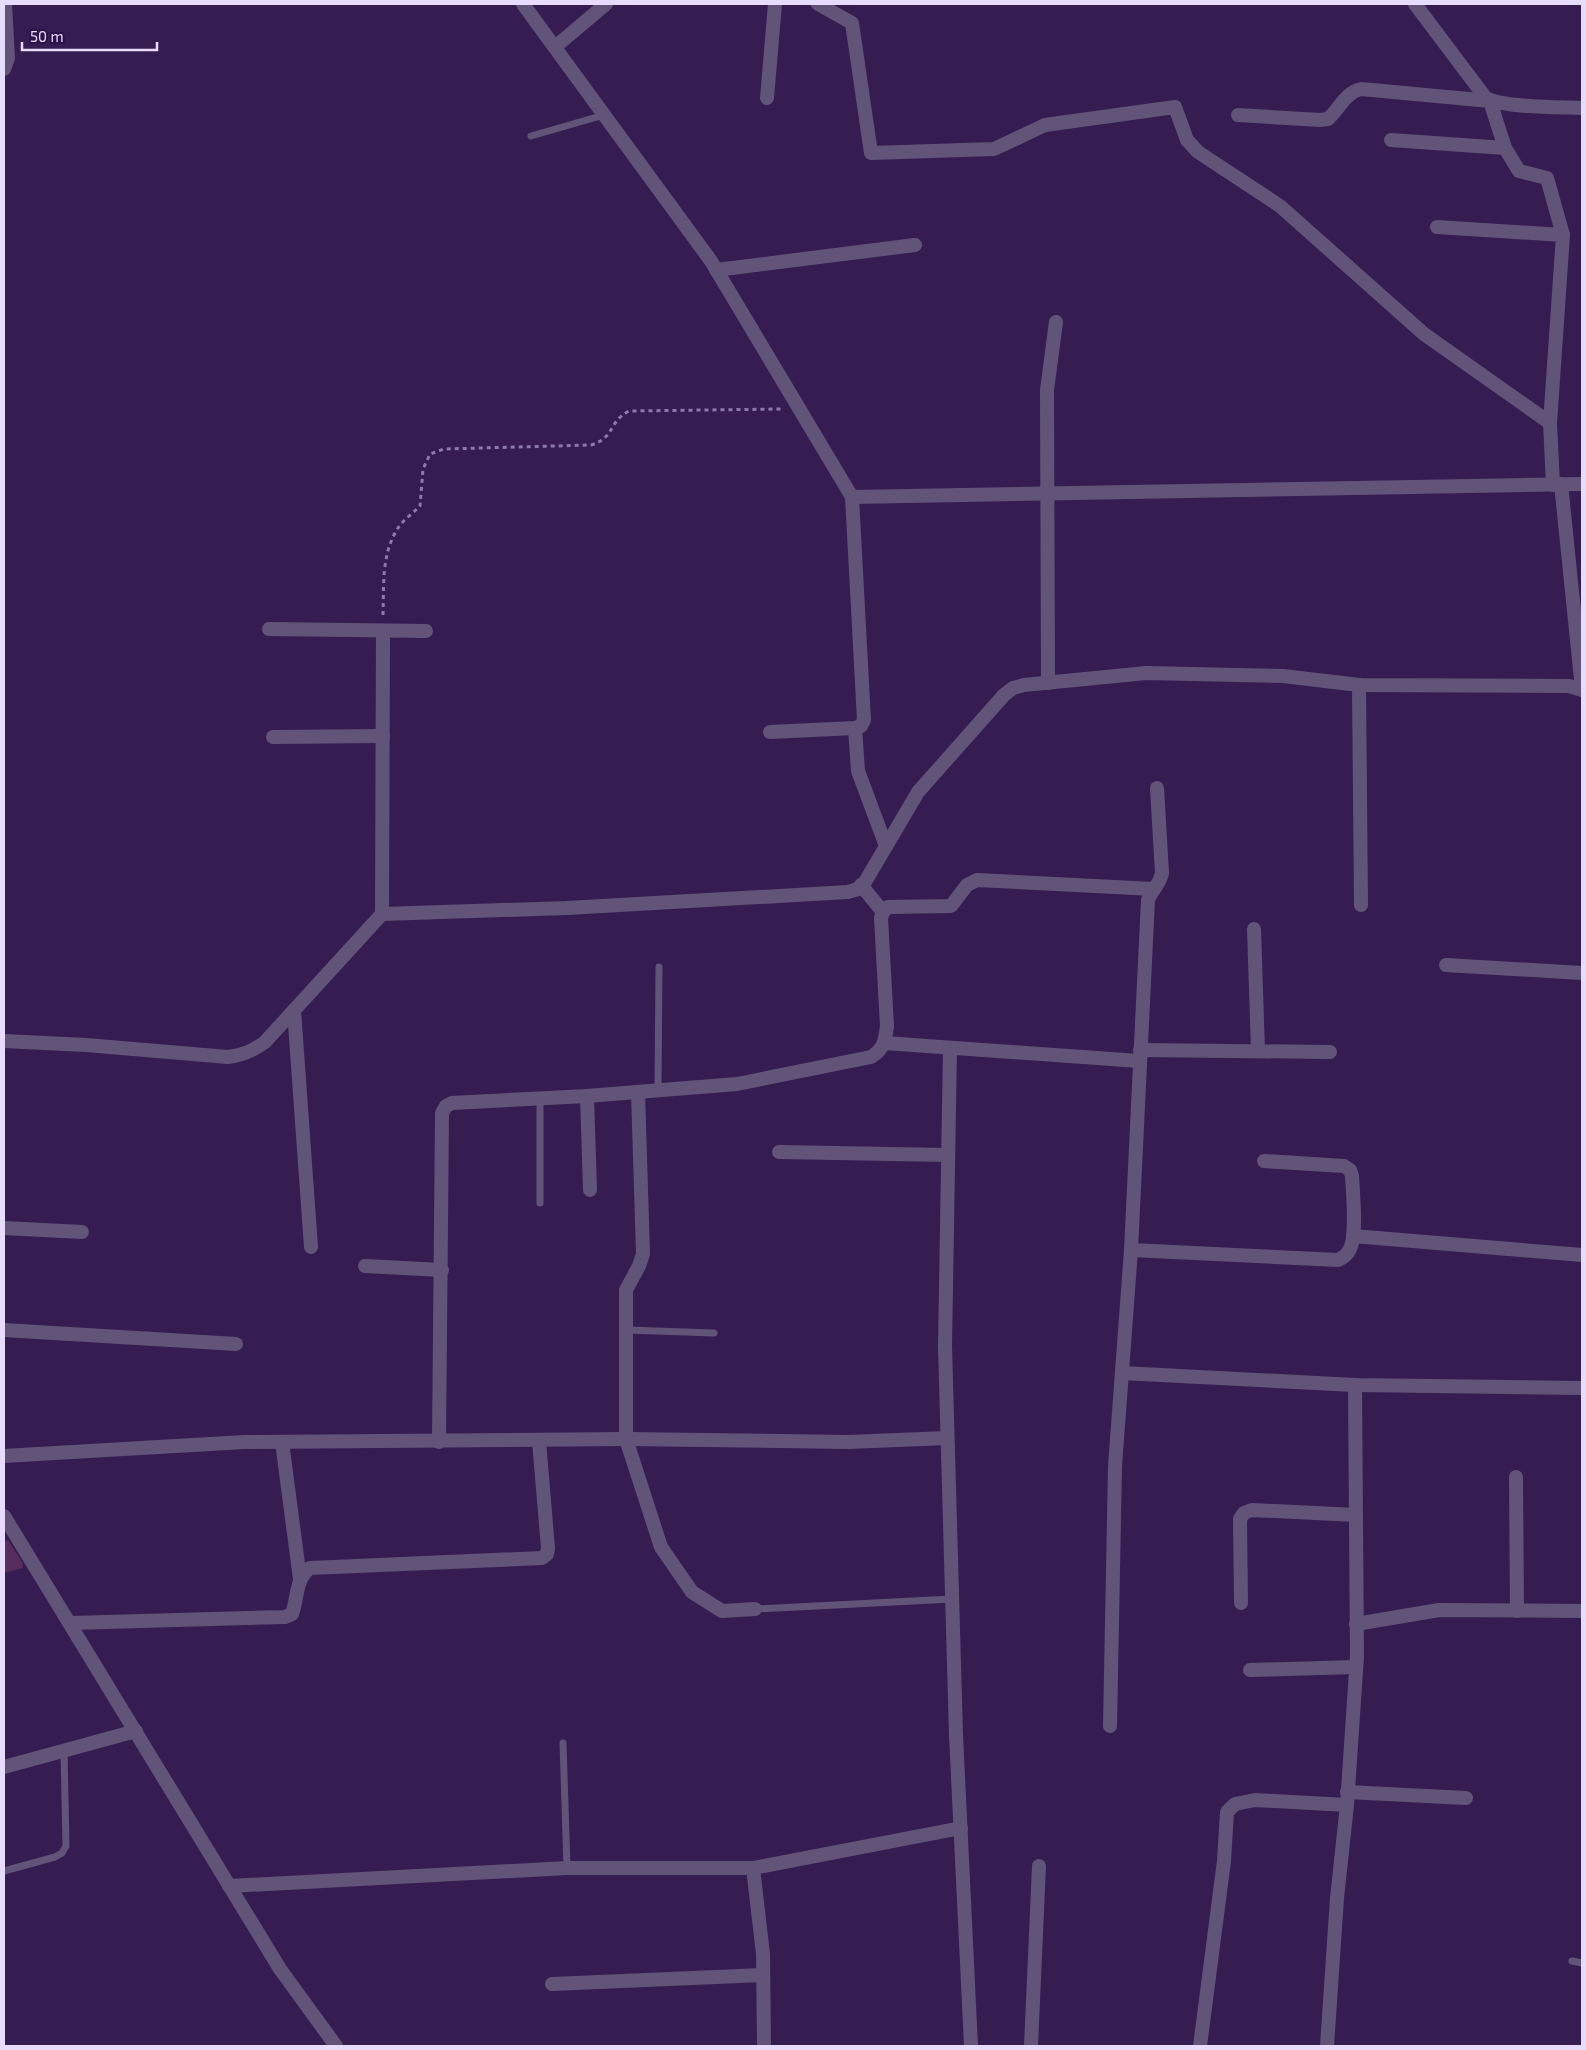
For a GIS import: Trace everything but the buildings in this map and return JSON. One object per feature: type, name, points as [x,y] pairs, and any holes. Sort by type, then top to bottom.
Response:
[{"type":"street","points":[[4,69],[8,58],[5,4]]},
{"type":"street","points":[[523,4],[716,270],[852,497],[864,720],[861,726],[855,728],[770,732]]},
{"type":"street","points":[[554,47],[606,4]]},
{"type":"street","points":[[767,98],[775,4]]},
{"type":"street","points":[[818,4],[852,23],[871,152],[994,149],[1045,125],[1175,107],[1187,140],[1198,152],[1280,206],[1424,334],[1550,423]]},
{"type":"street","points":[[382,914],[567,908],[848,892],[861,885],[918,792],[1004,695],[1013,688],[1146,674],[1283,676],[1359,685],[1569,686],[1582,690],[1550,423],[1563,235],[1547,178],[1519,171],[1505,148],[1490,101],[1415,4]]},
{"type":"street","points":[[1238,116],[1328,119],[1354,90],[1361,89],[1521,105],[1582,108]]},
{"type":"street","points":[[1391,140],[1505,148]]},
{"type":"street","points":[[1438,227],[1563,235]]},
{"type":"street","points":[[716,270],[915,245]]},
{"type":"street","points":[[1048,683],[1047,390],[1056,322]]},
{"type":"street","points":[[852,497],[1380,486],[1582,484]]},
{"type":"street","points":[[269,629],[426,631]]},
{"type":"street","points":[[4,1041],[86,1045],[228,1057],[242,1055],[255,1050],[265,1042],[382,914],[383,631]]},
{"type":"street","points":[[1359,685],[1361,906]]},
{"type":"street","points":[[855,728],[858,771],[886,846]]},
{"type":"street","points":[[273,737],[383,736]]},
{"type":"street","points":[[1110,1726],[1115,1466],[1131,1250],[1148,900],[1159,883],[1162,873],[1157,788]]},
{"type":"street","points":[[439,1442],[442,1113],[446,1106],[452,1103],[587,1096],[737,1084],[871,1057],[878,1053],[885,1043],[887,1026],[881,918],[883,912],[888,908],[951,906],[967,885],[977,880],[1154,890]]},
{"type":"street","points":[[861,885],[883,912]]},
{"type":"street","points":[[1254,929],[1258,1051]]},
{"type":"street","points":[[1446,965],[1582,974]]},
{"type":"street","points":[[294,1010],[311,1247]]},
{"type":"street","points":[[885,1043],[950,1048],[1140,1055],[1258,1051],[1330,1052]]},
{"type":"street","points":[[950,1048],[945,1346],[952,1599],[971,2046]]},
{"type":"street","points":[[638,1092],[643,1254],[640,1266],[626,1290],[626,1439],[661,1547],[692,1592],[722,1611],[755,1609]]},
{"type":"street","points":[[587,1096],[590,1190]]},
{"type":"street","points":[[779,1152],[948,1155]]},
{"type":"street","points":[[1131,1250],[1338,1260],[1345,1256],[1350,1251],[1353,1236],[1352,1176],[1350,1170],[1344,1166],[1264,1161]]},
{"type":"street","points":[[4,1228],[82,1232]]},
{"type":"street","points":[[1353,1236],[1582,1255]]},
{"type":"street","points":[[365,1266],[442,1270]]},
{"type":"street","points":[[4,1330],[236,1344]]},
{"type":"street","points":[[1122,1373],[1355,1385],[1582,1388]]},
{"type":"street","points":[[1327,2046],[1356,1667],[1355,1385]]},
{"type":"street","points":[[4,1456],[244,1442],[439,1442],[626,1439],[848,1442],[947,1438]]},
{"type":"street","points":[[300,1579],[310,1568],[321,1566],[542,1558],[547,1554],[548,1548],[539,1441]]},
{"type":"street","points":[[71,1624],[285,1617],[292,1614],[300,1579],[282,1442]]},
{"type":"street","points":[[1516,1477],[1517,1611]]},
{"type":"street","points":[[1241,1603],[1240,1519],[1244,1513],[1252,1510],[1356,1515]]},
{"type":"street","points":[[4,1516],[11,1539],[71,1624],[280,1969],[336,2046]]},
{"type":"street","points":[[1356,1624],[1439,1610],[1582,1611]]},
{"type":"street","points":[[1250,1670],[1356,1667]]},
{"type":"street","points":[[4,1768],[136,1731]]},
{"type":"street","points":[[1200,2046],[1224,1861],[1227,1812],[1235,1804],[1255,1800],[1466,1798]]},
{"type":"street","points":[[230,1886],[567,1868],[753,1868],[961,1828]]},
{"type":"street","points":[[1031,2046],[1039,1866]]},
{"type":"street","points":[[753,1868],[763,1954],[764,2046]]},
{"type":"street","points":[[552,1984],[763,1975]]},
{"type":"lane","points":[[531,136],[604,115]]},
{"type":"lane","points":[[658,1090],[659,967]]},
{"type":"lane","points":[[540,1099],[540,1203]]},
{"type":"lane","points":[[626,1330],[714,1333]]},
{"type":"lane","points":[[755,1609],[952,1599]]},
{"type":"lane","points":[[563,1743],[567,1868]]},
{"type":"lane","points":[[4,1871],[55,1857],[62,1853],[66,1846],[64,1751]]},
{"type":"lane","points":[[1572,1961],[1582,1963]]},
{"type":"path","points":[[383,631],[385,561],[388,549],[398,526],[420,506],[423,469],[430,454],[444,449],[592,445],[601,442],[607,437],[619,416],[629,411],[800,408]]}]
